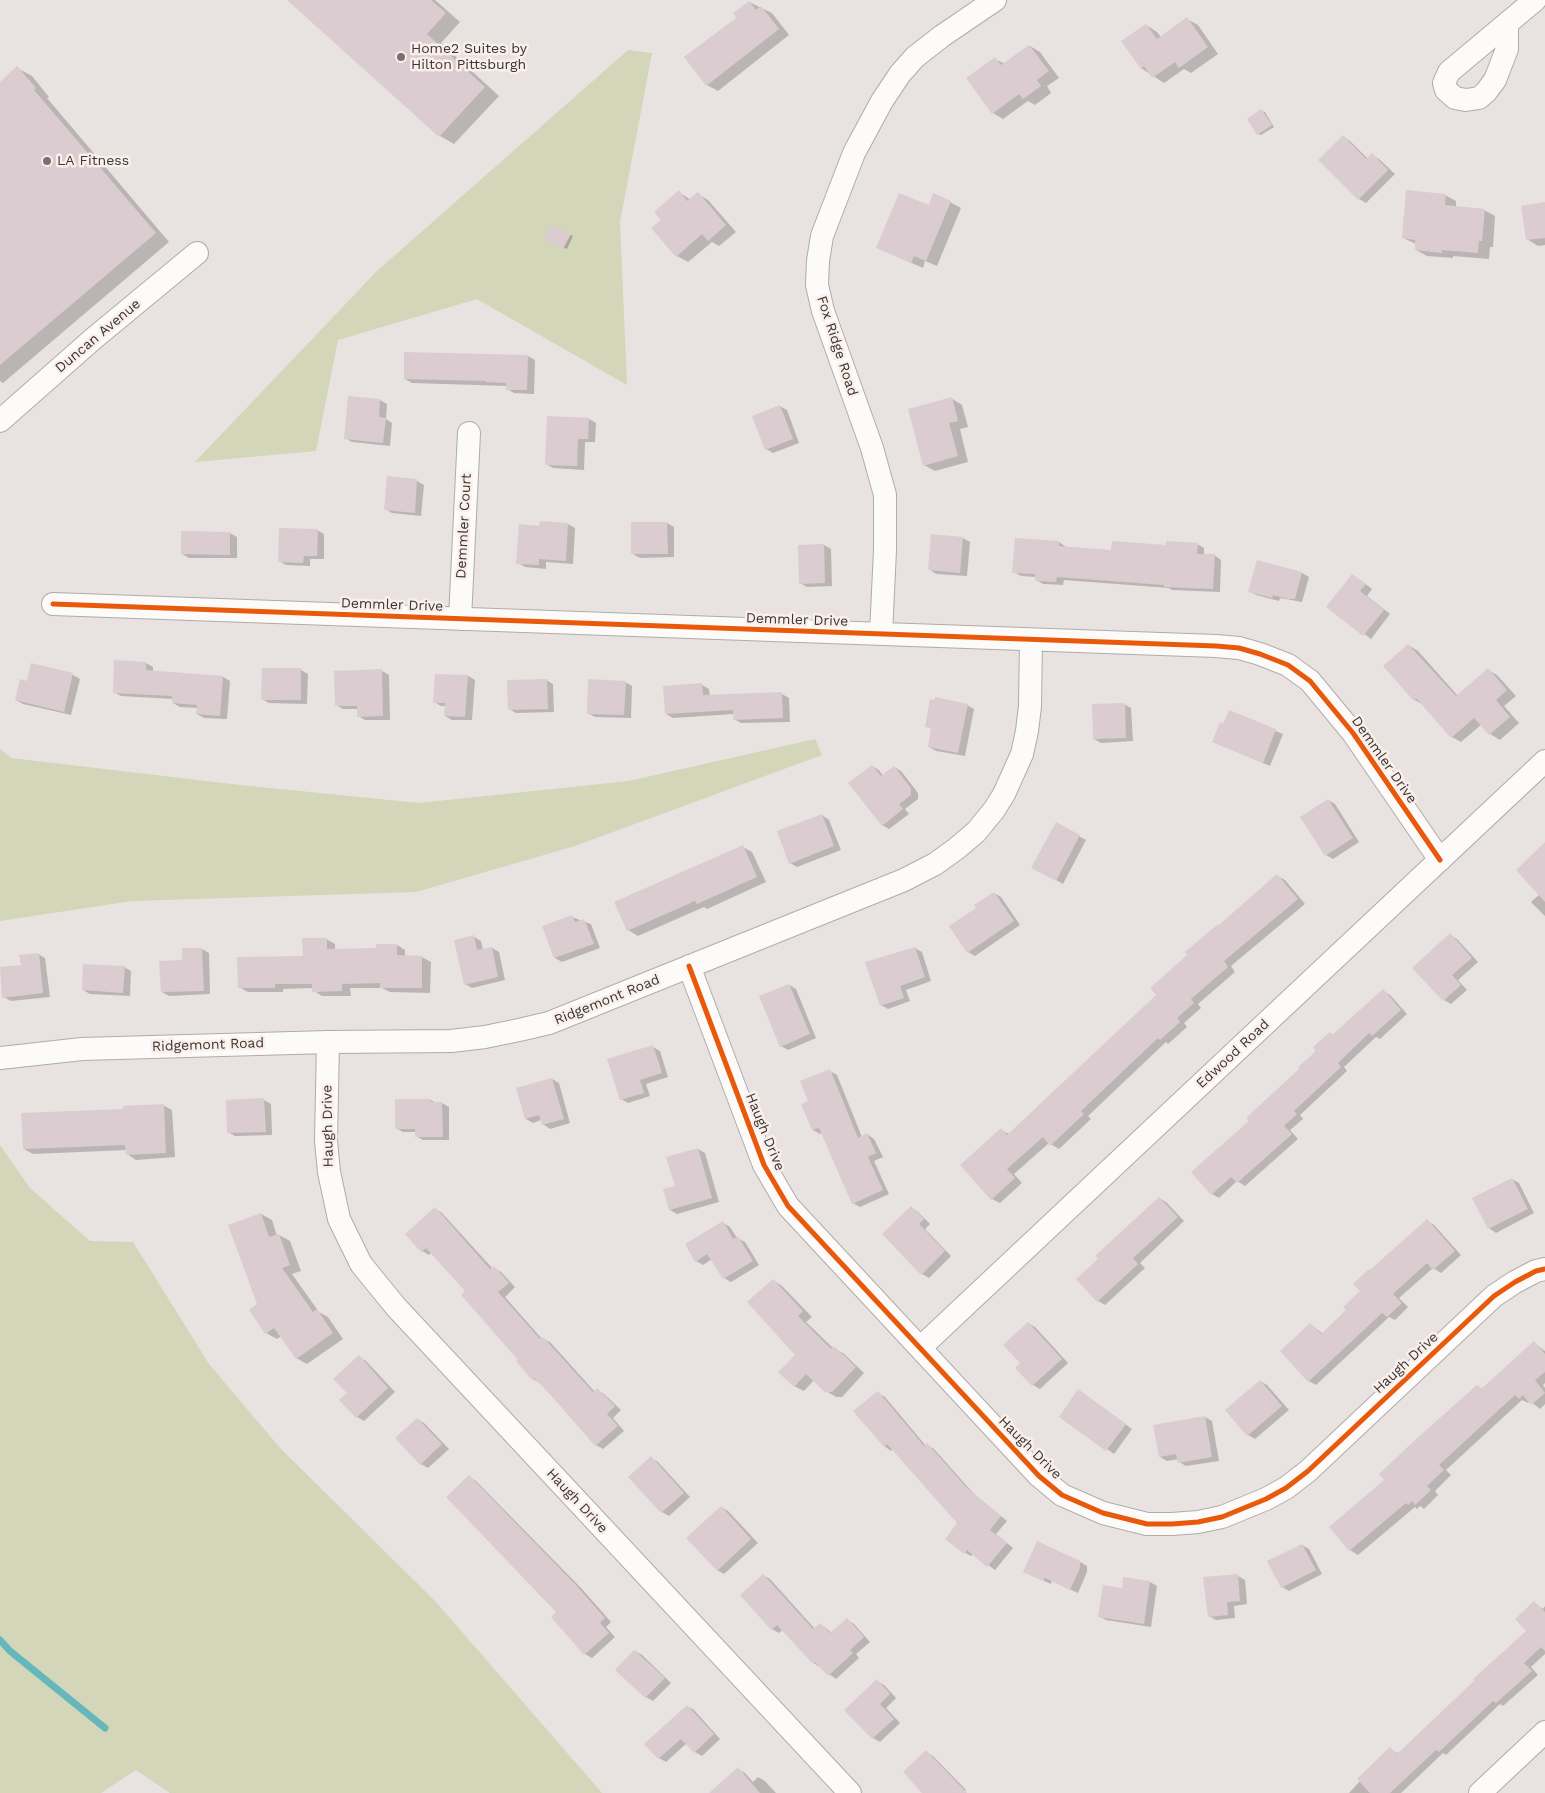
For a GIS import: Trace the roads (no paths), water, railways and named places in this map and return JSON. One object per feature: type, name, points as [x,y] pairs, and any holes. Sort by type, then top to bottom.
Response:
[{"type":"street","name":"Fox Ridge Road","points":[[881,634],[885,550],[885,495],[872,448],[823,312],[817,285],[822,236],[854,153],[882,101],[900,74],[915,57],[995,0]]},
{"type":"street","points":[[1507,24],[1535,0]]},
{"type":"street","name":"Duncan Avenue","points":[[0,421],[93,339],[197,253]]},
{"type":"street","name":"Demmler Court","points":[[460,619],[469,433]]},
{"type":"street","name":"Demmler Drive","points":[[53,604],[1239,648],[1288,664],[1310,681],[1353,733],[1440,860]]},
{"type":"street","name":"Ridgemont Road","points":[[0,1058],[82,1049],[328,1042],[451,1041],[485,1037],[549,1023],[904,880],[935,864],[956,850],[976,832],[994,810],[1014,774],[1022,754],[1027,731],[1030,706],[1032,640]]},
{"type":"street","name":"Edwood Road","points":[[920,1348],[1544,764]]},
{"type":"street","name":"Haugh Drive","points":[[689,966],[764,1165],[788,1206],[1039,1476],[1062,1495],[1103,1512],[1147,1524],[1198,1522],[1222,1517],[1244,1509],[1286,1488],[1308,1471],[1494,1296],[1515,1282],[1536,1271],[1545,1269]]},
{"type":"street","name":"Haugh Drive","points":[[328,1042],[326,1141],[329,1172],[339,1219],[360,1264],[396,1307],[850,1793]]},
{"type":"street","points":[[1480,1793],[1545,1732]]},
{"type":"waterway","points":[[0,1640],[10,1651],[105,1728]]},
{"type":"place","name":"Home2 Suites by Hilton Pittsburgh","points":[[401,57]]},
{"type":"place","name":"LA Fitness","points":[[47,161]]}]
